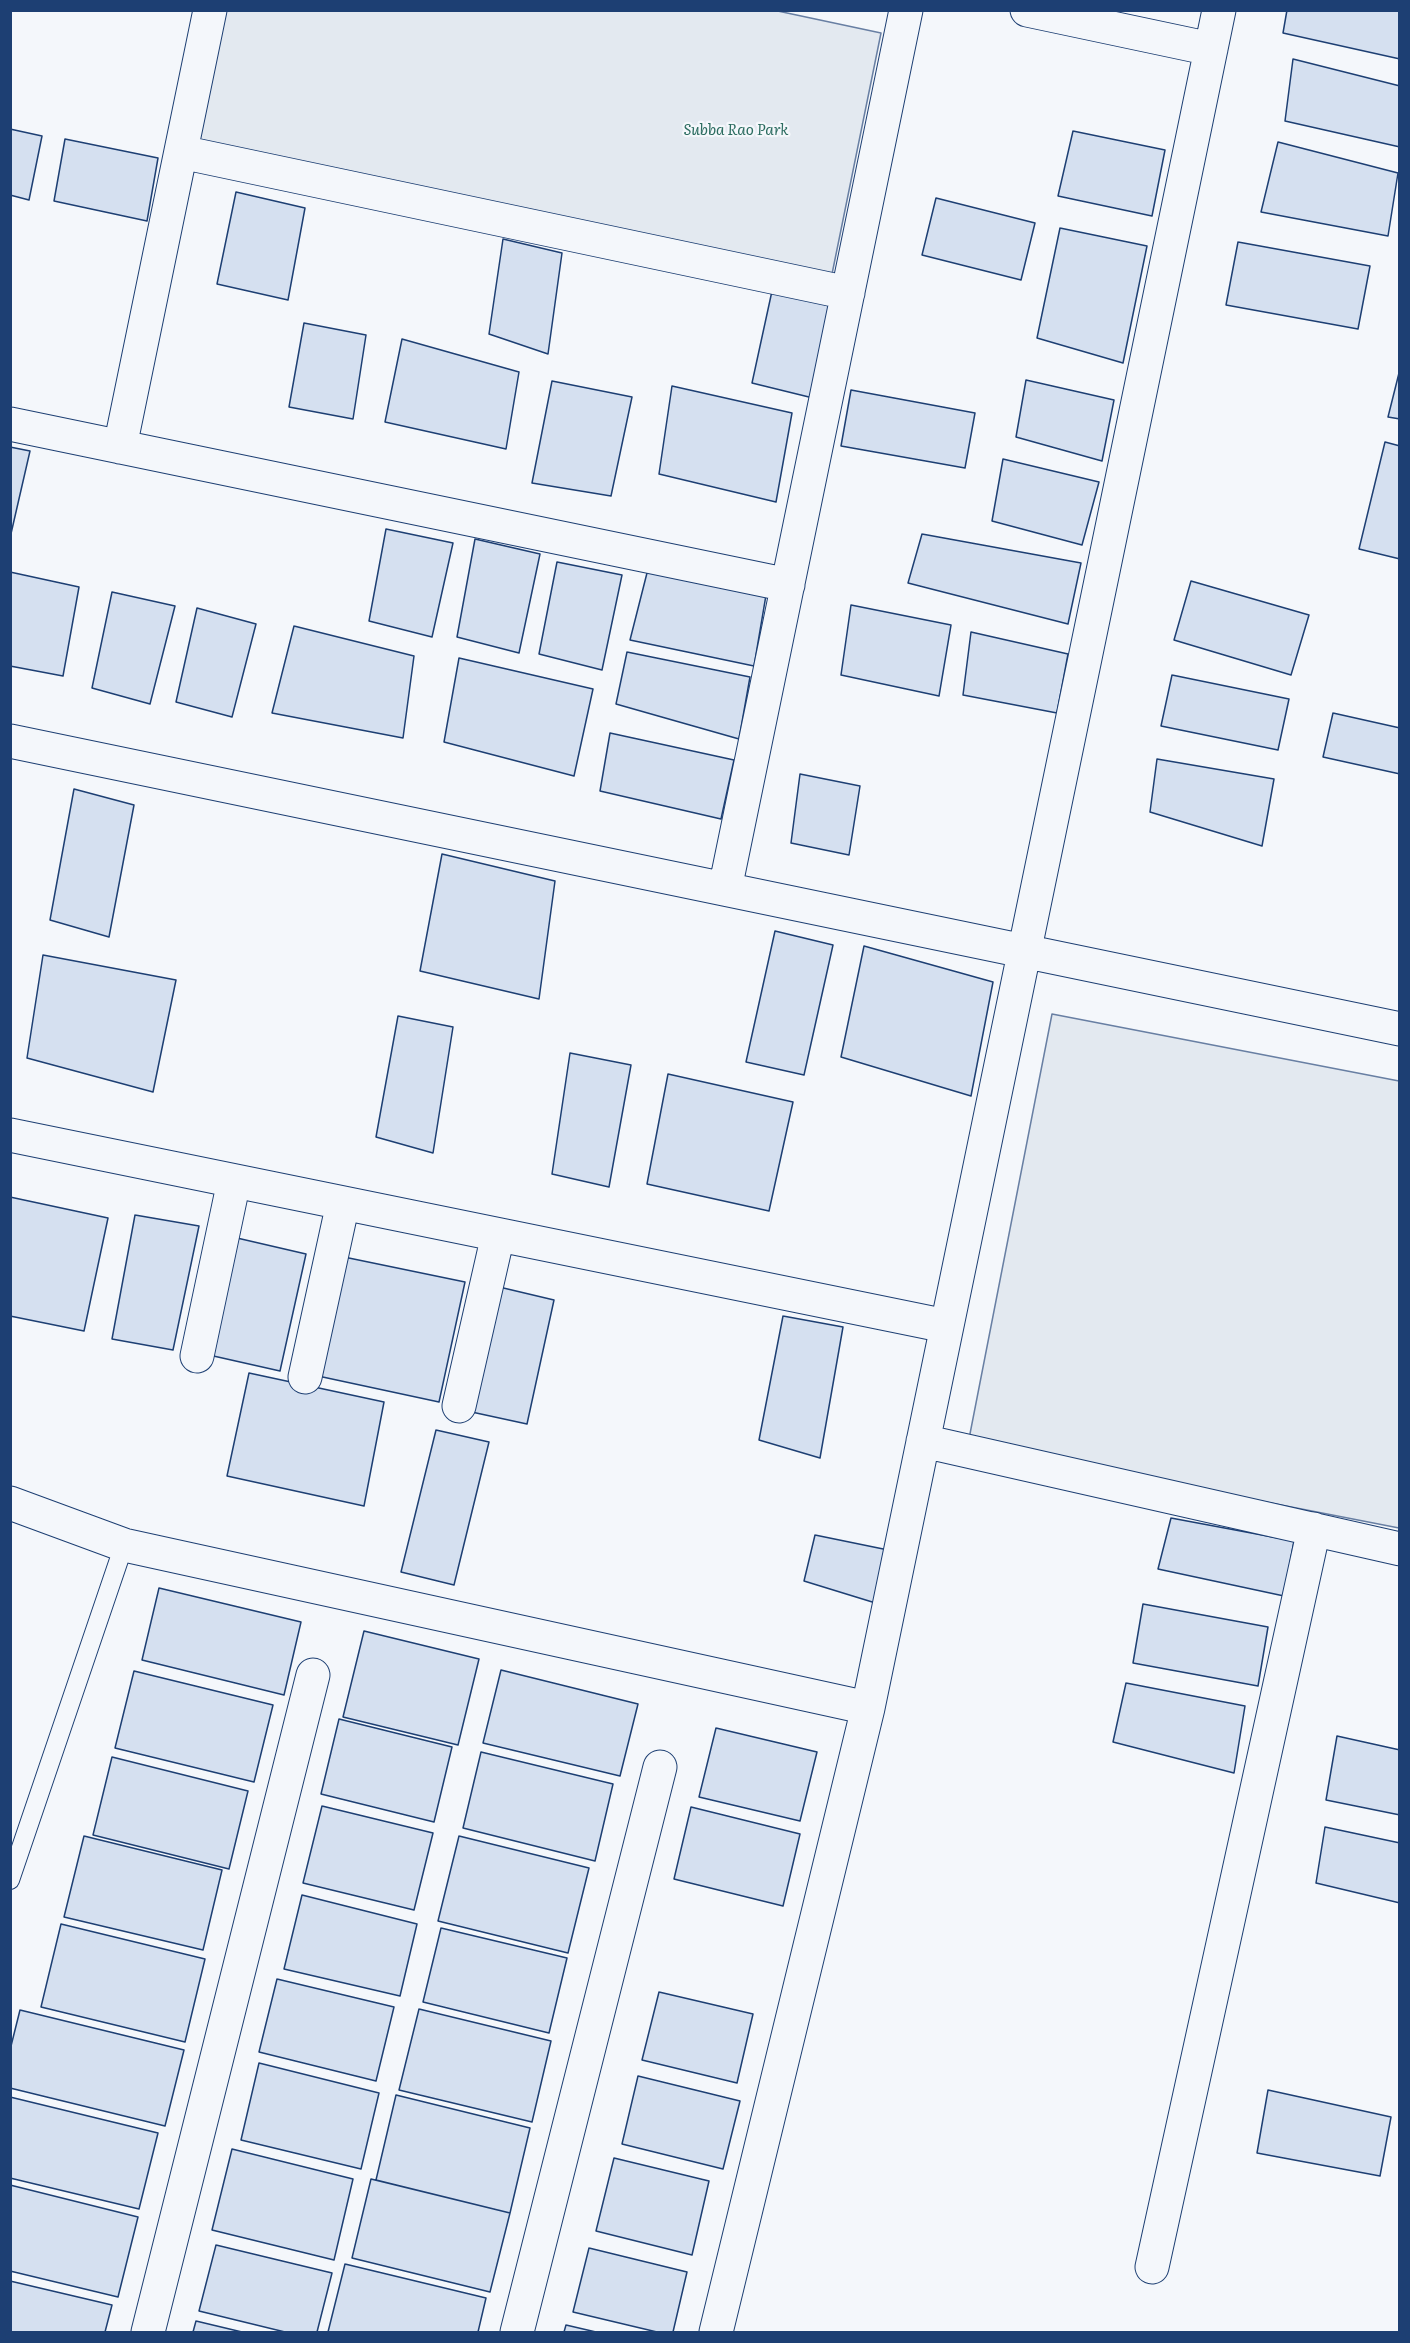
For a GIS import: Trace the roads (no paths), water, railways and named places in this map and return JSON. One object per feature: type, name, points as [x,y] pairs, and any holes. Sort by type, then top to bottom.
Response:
[{"type":"street","points":[[120,447],[210,10]]},
{"type":"street","points":[[725,889],[906,10]]},
{"type":"street","points":[[1027,10],[1211,49]]},
{"type":"street","points":[[716,2332],[868,1708],[1219,10]]},
{"type":"street","points":[[181,152],[848,293]]},
{"type":"street","points":[[10,424],[788,585]]},
{"type":"street","points":[[10,741],[1400,1029]]},
{"type":"street","points":[[10,1136],[946,1326]]},
{"type":"street","points":[[197,1356],[234,1181]]},
{"type":"street","points":[[305,1377],[342,1203]]},
{"type":"street","points":[[459,1406],[498,1235]]},
{"type":"street","points":[[923,1441],[1400,1549]]},
{"type":"street","points":[[10,1503],[124,1545],[868,1708]]},
{"type":"street","points":[[1152,2267],[1314,1529]]},
{"type":"street","points":[[148,2332],[313,1675]]},
{"type":"street","points":[[517,2332],[660,1767]]},
{"type":"lane","points":[[10,1880],[124,1545]]},
{"type":"park label","name":"Subba Rao Park","points":[[736,131]]}]
